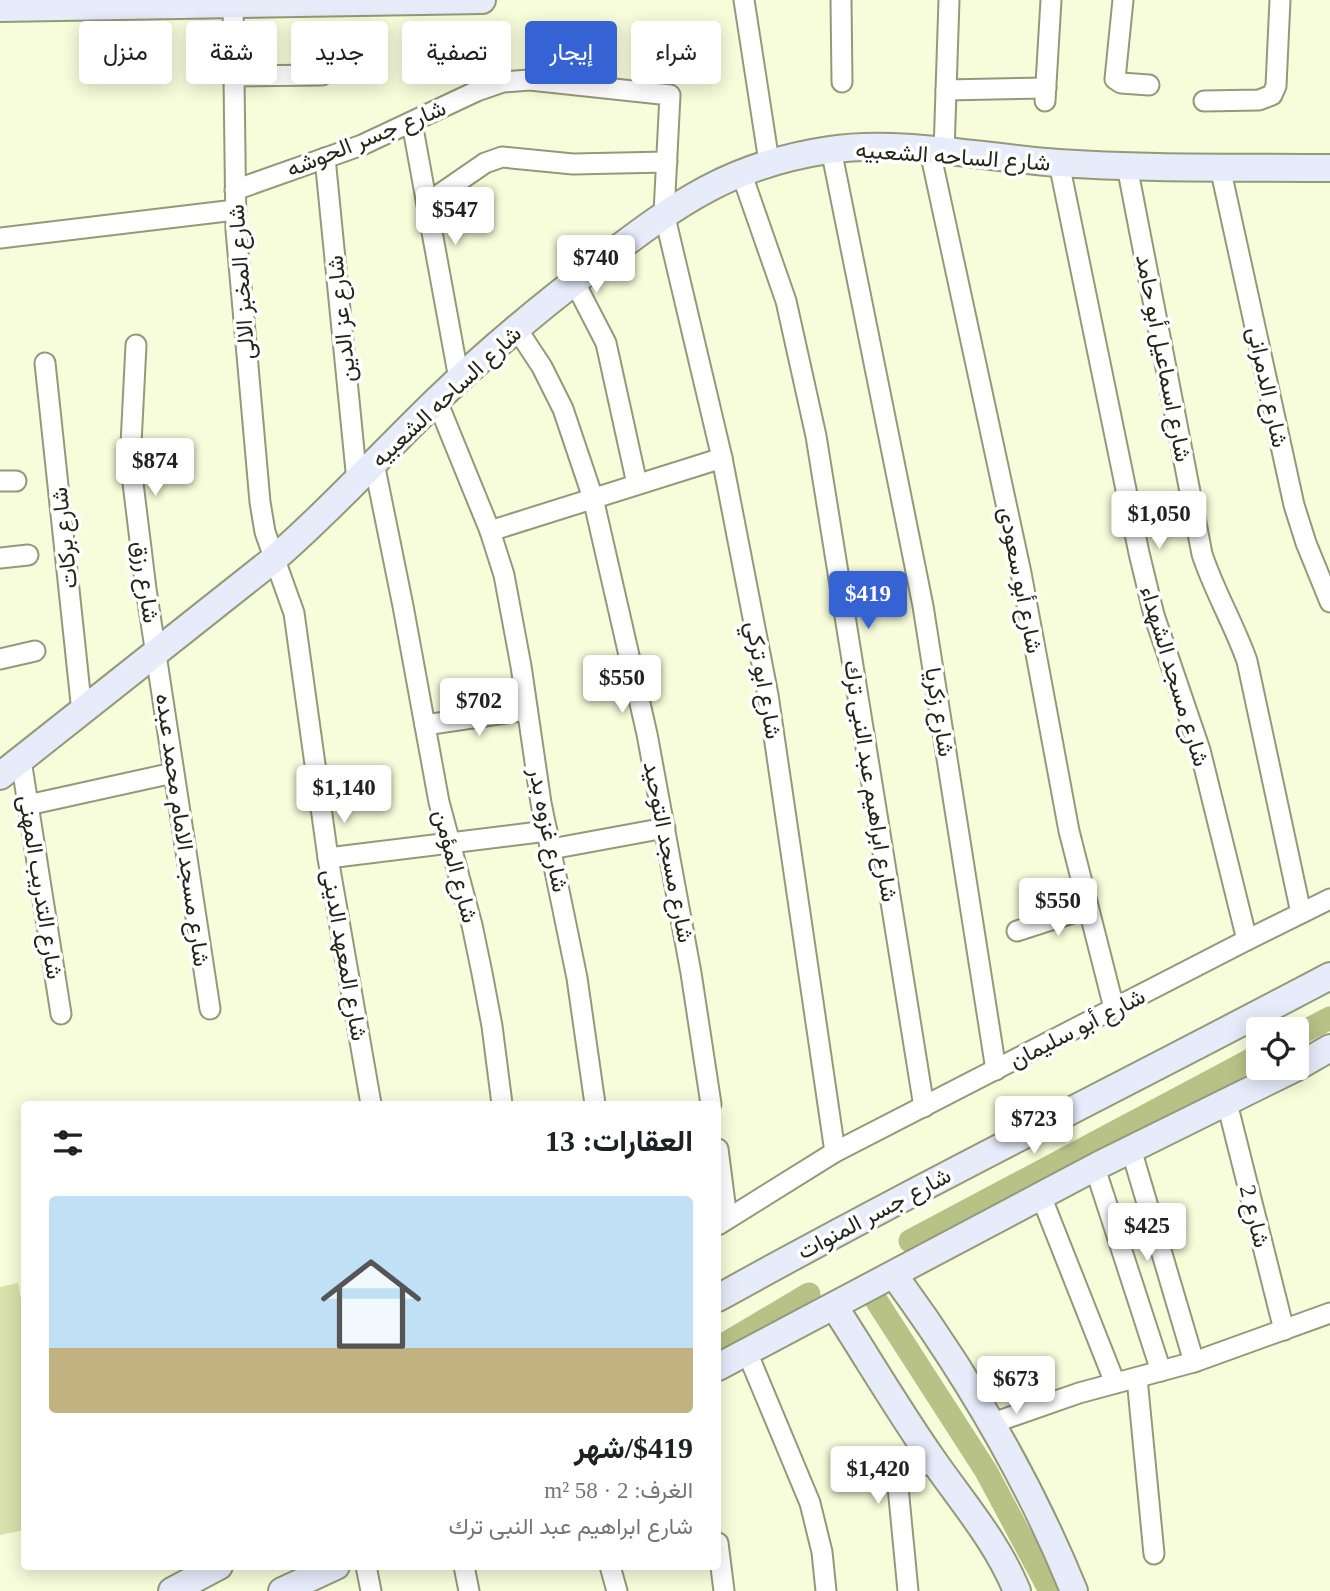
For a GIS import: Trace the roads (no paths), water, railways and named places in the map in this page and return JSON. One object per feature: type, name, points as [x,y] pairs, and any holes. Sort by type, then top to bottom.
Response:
[{"type":"street","points":[[0,8],[482,0]]},
{"type":"street","points":[[744,0],[769,162]]},
{"type":"street","points":[[841,0],[842,82]]},
{"type":"street","name":"شارع أبو سعودى","points":[[949,0],[946,90],[937,151],[1069,831],[1114,1008]]},
{"type":"street","points":[[946,90],[1046,95],[1051,0]]},
{"type":"street","points":[[1123,0],[1115,79],[1121,83],[1149,85]]},
{"type":"street","points":[[1203,101],[1259,100],[1272,95],[1276,86],[1280,0]]},
{"type":"street","name":"شارع المخبز الالى","points":[[233,3],[233,21]]},
{"type":"street","name":"شارع جسر الحوشه","points":[[0,238],[235,200],[326,158],[412,123],[477,91],[517,80],[667,93],[671,98],[664,213]]},
{"type":"street","name":"شارع المخبز الالى","points":[[234,84],[235,200],[259,491],[265,531],[274,559]]},
{"type":"street","points":[[412,123],[459,379]]},
{"type":"street","name":"شارع الساحه الشعبيه","points":[[0,776],[311,527],[436,401],[517,328],[664,213],[712,185],[769,162],[831,149],[864,147],[1059,163],[1330,168]]},
{"type":"street","name":"شارع زكريا","points":[[831,149],[923,606],[996,1070]]},
{"type":"street","points":[[427,203],[485,163],[502,157],[573,164],[667,162]]},
{"type":"street","name":"شارع عز الدين","points":[[326,158],[366,472]]},
{"type":"street","name":"شارع مسجد الشهداء","points":[[1059,163],[1139,553],[1164,648],[1200,750],[1247,940]]},
{"type":"street","name":"شارع اسماعيل أبو حامد","points":[[1127,166],[1202,554],[1211,584],[1232,622],[1247,661],[1301,913]]},
{"type":"street","name":"شارع الدمرانى","points":[[1220,167],[1294,505],[1330,602]]},
{"type":"street","name":"شارع ابراهيم عبد النبى ترك","points":[[741,172],[786,301],[816,436],[924,1107]]},
{"type":"street","name":"شارع ابو تركي","points":[[664,213],[722,458],[768,695],[835,1152]]},
{"type":"street","points":[[574,281],[606,343],[637,484]]},
{"type":"street","name":"شارع مسجد التوحيد","points":[[517,328],[542,367],[563,409],[593,498],[644,720],[711,1101]]},
{"type":"street","name":"شارع رزق","points":[[136,345],[132,475],[157,652]]},
{"type":"street","name":"شارع بركات","points":[[45,363],[82,712]]},
{"type":"street","name":"شارع غزوه بدر","points":[[436,401],[490,531],[504,575],[549,840],[575,966],[595,1101]]},
{"type":"street","points":[[490,531],[722,458]]},
{"type":"street","name":"شارع المؤمن","points":[[366,472],[425,725],[439,802],[482,973],[502,1101]]},
{"type":"street","points":[[0,558],[28,555]]},
{"type":"street","name":"شارع المعهد الدينى","points":[[274,559],[286,585],[294,613],[328,858],[370,1101]]},
{"type":"street","points":[[0,659],[35,651]]},
{"type":"street","name":"شارع مسجد الامام محمد عبده","points":[[157,652],[210,1009]]},
{"type":"street","points":[[425,725],[527,710]]},
{"type":"street","name":"شارع التدريب المهنى","points":[[21,760],[61,1014]]},
{"type":"street","points":[[28,805],[173,773]]},
{"type":"street","points":[[328,858],[450,843],[549,840],[665,828]]},
{"type":"street","name":"شارع أبو سليمان","points":[[722,1222],[835,1152],[1330,899]]},
{"type":"street","points":[[1017,930],[1088,908]]},
{"type":"street","name":"شارع جسر المنوات","points":[[721,1295],[857,1221],[1134,1080],[1330,976]]},
{"type":"street","points":[[1309,1060],[1330,1048]]},
{"type":"street","points":[[721,1365],[1094,1168],[1271,1080]]},
{"type":"street","name":"شارع 2","points":[[1227,1103],[1284,1330]]},
{"type":"street","points":[[1131,1149],[1194,1362]]},
{"type":"street","points":[[1094,1168],[1161,1371]]},
{"type":"street","points":[[1041,1196],[1115,1383]]},
{"type":"street","points":[[721,1204],[722,1222]]},
{"type":"street","points":[[894,1275],[993,1423],[1046,1524],[1074,1591]]},
{"type":"street","points":[[834,1306],[933,1460],[975,1515],[1017,1591]]},
{"type":"street","points":[[993,1423],[1079,1393],[1194,1362],[1330,1313]]},
{"type":"street","points":[[747,1352],[810,1503],[820,1539],[826,1591]]},
{"type":"street","points":[[1137,1378],[1154,1554]]},
{"type":"street","points":[[908,1591],[898,1487],[904,1475],[933,1460]]},
{"type":"street","points":[[721,1567],[724,1591]]},
{"type":"street","points":[[172,1591],[211,1570]]},
{"type":"street","points":[[282,1591],[327,1570]]},
{"type":"street","points":[[367,1570],[371,1591]]},
{"type":"street","points":[[465,1570],[469,1591]]},
{"type":"street","points":[[611,1570],[617,1591]]},
{"type":"waterway","points":[[1309,1029],[1330,1018]]},
{"type":"waterway","points":[[910,1241],[1246,1062]]},
{"type":"waterway","points":[[721,1346],[809,1294]]},
{"type":"waterway","points":[[876,1300],[986,1471],[1050,1591]]}]
